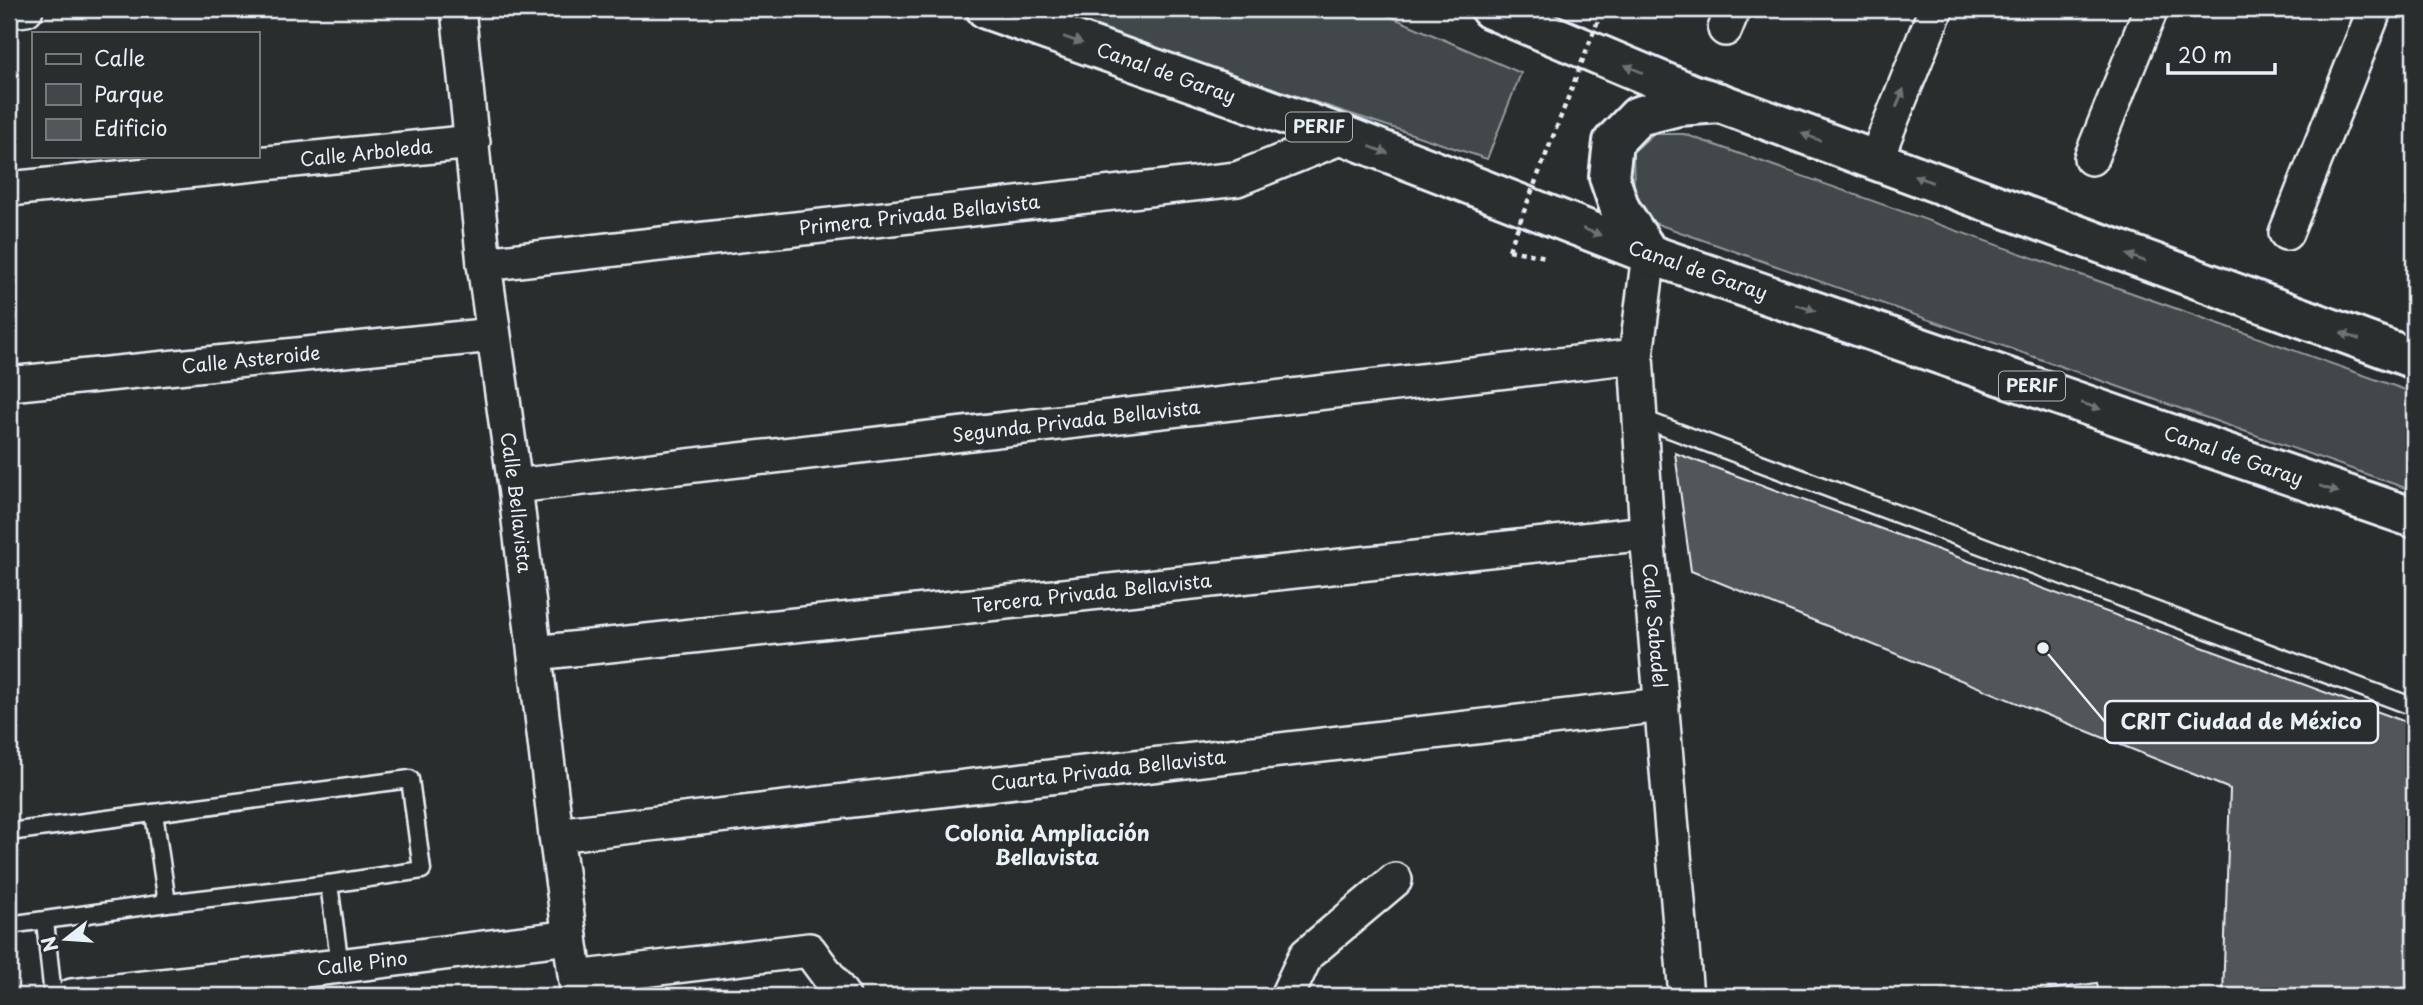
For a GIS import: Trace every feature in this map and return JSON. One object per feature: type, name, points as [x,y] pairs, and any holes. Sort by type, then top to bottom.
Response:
[{"type":"main road","name":"Canal de Garay","points":[[986,9],[1345,136],[1649,254],[2414,518]]},
{"type":"main road","points":[[1490,9],[1692,94],[2414,359]]},
{"type":"main road","points":[[1649,254],[1620,209],[1609,177],[1613,142],[1638,116],[1678,106],[1720,103]]},
{"type":"street","points":[[9,11],[26,9]]},
{"type":"street","name":"Calle Bellavista","points":[[458,9],[484,264],[515,486],[556,835],[577,987]]},
{"type":"street","points":[[1875,161],[1936,9]]},
{"type":"street","points":[[2091,158],[2151,9]]},
{"type":"street","points":[[2286,233],[2375,9]]},
{"type":"street","name":"Primera Privada Bellavista","points":[[484,264],[1237,179],[1345,136]]},
{"type":"street","name":"Calle Arboleda","points":[[9,189],[473,142]]},
{"type":"street","name":"Calle Sabadel","points":[[1649,254],[1636,356],[1647,533],[1686,996]]},
{"type":"street","name":"Calle Asteroide","points":[[9,384],[494,335]]},
{"type":"street","name":"Segunda Privada Bellavista","points":[[515,486],[1636,356]]},
{"type":"street","name":"Tercera Privada Bellavista","points":[[536,653],[1647,533]]},
{"type":"street","name":"Cuarta Privada Bellavista","points":[[556,835],[1662,705]]},
{"type":"street","points":[[1287,996],[1306,955],[1395,880]]},
{"type":"street","name":"Calle Pino","points":[[72,996],[340,967],[570,937]]},
{"type":"street","points":[[577,987],[809,950],[843,996]]},
{"type":"lane","points":[[1640,418],[2414,707]]},
{"type":"lane","points":[[9,832],[410,779],[422,870],[9,925]]},
{"type":"lane","points":[[154,813],[167,903]]},
{"type":"lane","points":[[329,884],[340,967]]},
{"type":"lane","points":[[45,921],[53,996]]},
{"type":"path","points":[[1509,250],[1599,18]]},
{"type":"green space","points":[[1047,9],[1373,9],[1521,73],[1487,159],[1095,29]]},
{"type":"green space","points":[[1653,134],[1684,134],[2414,393],[2414,491],[1646,220],[1634,191],[1633,152]]},
{"type":"building","points":[[1675,453],[2414,725],[2414,986],[2356,996],[2223,996],[2230,789],[1691,571]]},
{"type":"building","points":[[2097,983],[2099,996],[2004,996]]},
{"type":"place","name":"CRIT Ciudad de México","points":[[2043,648]]},
{"type":"district","name":"Colonia Ampliación Bellavista","points":[[1047,846]]}]
